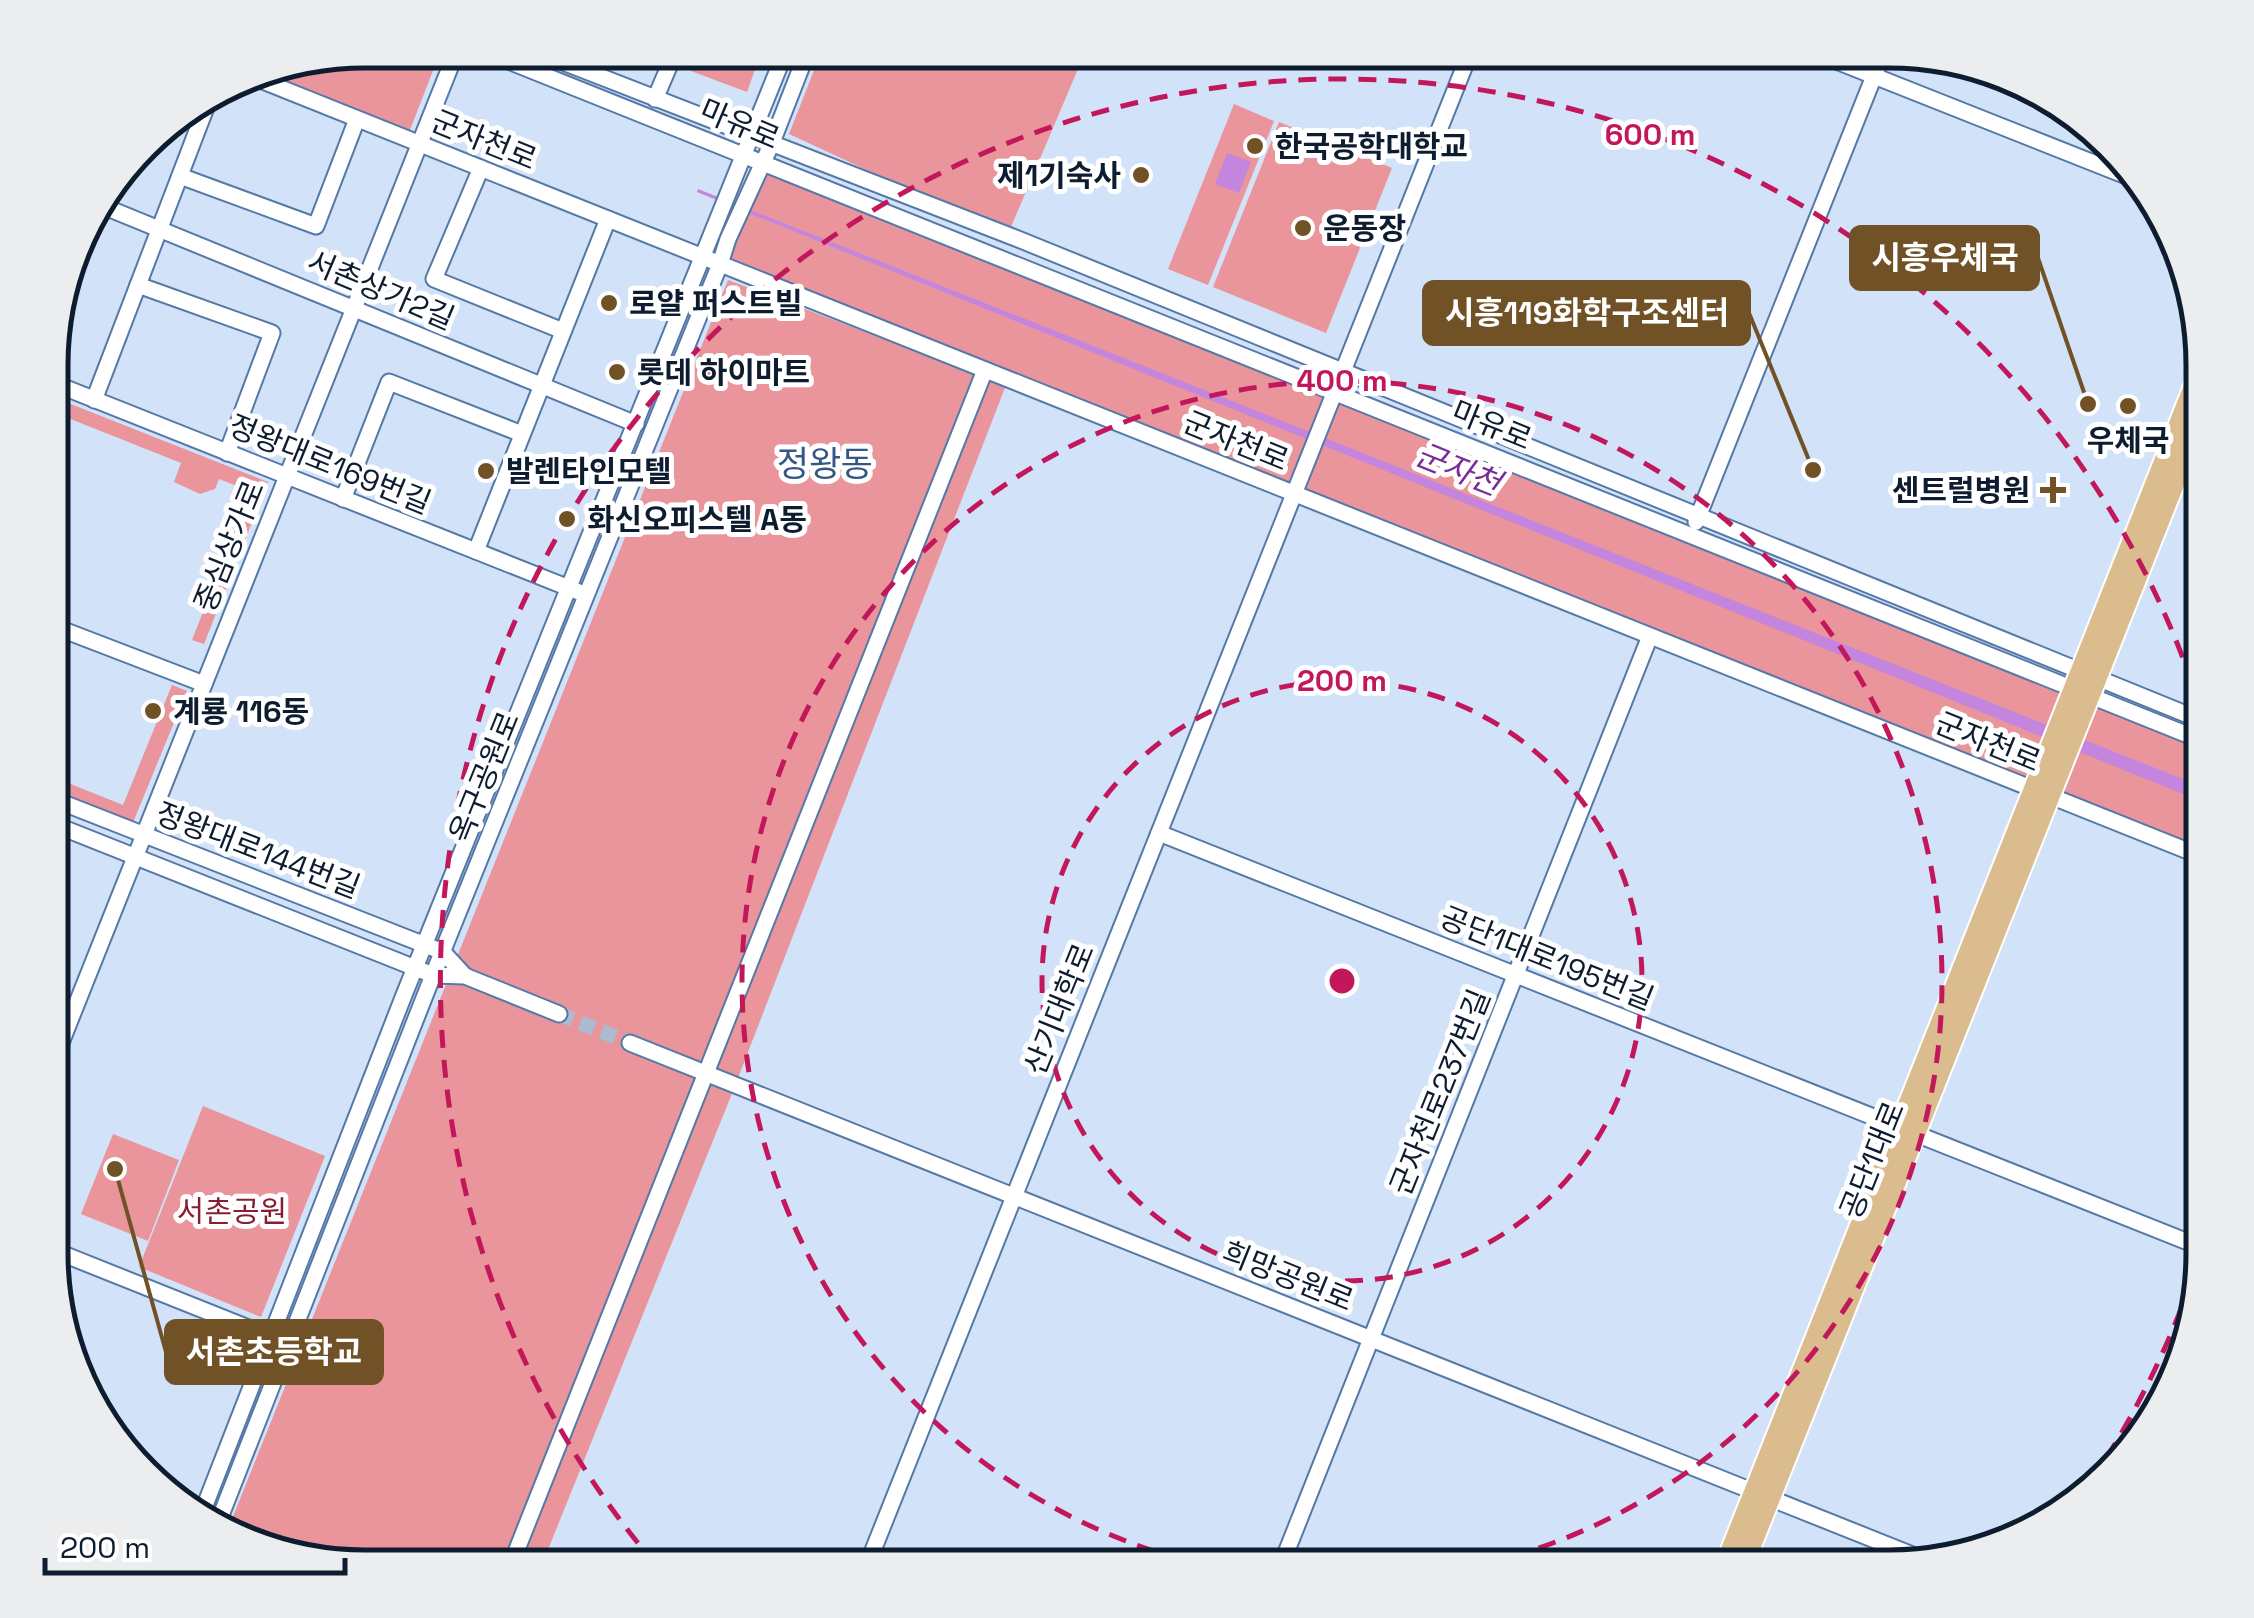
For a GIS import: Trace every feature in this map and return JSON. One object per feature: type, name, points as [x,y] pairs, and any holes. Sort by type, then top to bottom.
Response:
[{"type":"main road","points":[[2086,684],[2186,410]]},
{"type":"main road","points":[[2086,684],[2186,451]]},
{"type":"main road","name":"공단1대로","points":[[1747,1550],[1762,1495],[2086,684]]},
{"type":"main road","points":[[1733,1550],[1762,1495]]},
{"type":"street","name":"중심상가로","points":[[68,1025],[450,68]]},
{"type":"street","name":"마유로","points":[[526,68],[1691,535],[2086,684],[2186,716]]},
{"type":"street","name":"마유로","points":[[576,68],[1023,241],[1698,516],[2086,684],[2186,733]]},
{"type":"street","points":[[655,100],[668,68]]},
{"type":"street","name":"옥구공원로","points":[[222,1514],[720,264],[743,185],[746,157],[779,68]]},
{"type":"street","name":"옥구공원로","points":[[206,1504],[425,945],[718,223],[743,185],[763,164],[801,68]]},
{"type":"street","points":[[1335,392],[1464,68]]},
{"type":"street","points":[[1855,68],[2114,171]]},
{"type":"street","points":[[1691,535],[1877,68]]},
{"type":"street","name":"군자천로","points":[[269,83],[2186,850]]},
{"type":"street","points":[[94,400],[203,116]]},
{"type":"street","points":[[180,176],[316,226],[356,118]]},
{"type":"street","points":[[480,168],[434,278],[563,332]]},
{"type":"street","name":"서촌상가2길","points":[[111,209],[636,424]]},
{"type":"street","points":[[476,551],[608,219]]},
{"type":"street","points":[[138,286],[272,332],[227,453]]},
{"type":"street","points":[[517,1550],[985,370]]},
{"type":"street","points":[[343,498],[389,382],[522,434]]},
{"type":"street","name":"정왕대로169번길","points":[[68,389],[587,596]]},
{"type":"street","name":"산기대학로","points":[[873,1550],[1335,392]]},
{"type":"street","points":[[68,632],[204,684]]},
{"type":"street","name":"군자천로237번길","points":[[1287,1550],[1650,636]]},
{"type":"street","name":"정왕대로144번길","points":[[68,805],[443,952]]},
{"type":"street","name":"정왕대로144번길","points":[[68,830],[433,976]]},
{"type":"street","name":"공단1대로195번길","points":[[1159,832],[2186,1241]]},
{"type":"street","points":[[443,952],[465,976]]},
{"type":"street","points":[[433,976],[465,976],[559,1014]]},
{"type":"street","name":"희망공원로","points":[[630,1042],[1899,1550]]},
{"type":"street","points":[[68,1256],[288,1344]]},
{"type":"green space","points":[[345,68],[434,68],[410,130],[280,80]]},
{"type":"green space","points":[[692,68],[756,68],[747,92],[691,71]]},
{"type":"green space","points":[[815,68],[1078,68],[1011,227],[871,172],[789,134]]},
{"type":"green space","points":[[1234,104],[1274,121],[1208,285],[1168,269]]},
{"type":"green space","name":"운동장","points":[[1279,122],[1392,168],[1326,333],[1213,287]]},
{"type":"green space","points":[[763,164],[2186,733],[2186,850],[720,264]]},
{"type":"green space","points":[[728,280],[1006,385],[731,1096],[548,1550],[345,1550],[287,1540],[232,1519]]},
{"type":"green space","points":[[68,403],[268,482],[204,644],[192,640],[250,491],[219,479],[215,489],[200,494],[174,482],[181,463],[68,418]]},
{"type":"green space","points":[[172,685],[187,691],[132,825],[68,798],[68,783],[123,805]]},
{"type":"green space","name":"서촌공원","points":[[203,1106],[325,1156],[261,1317],[139,1267]]},
{"type":"green space","points":[[113,1134],[179,1160],[148,1241],[81,1214]]},
{"type":"shaded area","points":[[1227,153],[1251,162],[1239,193],[1215,184]]},
{"type":"shaded area","points":[[698,189],[2186,780],[2186,795],[697,192]]},
{"type":"tunnel","points":[[559,1014],[630,1043]]},
{"type":"place","name":"한국공학대학교","points":[[1255,146]]},
{"type":"place","name":"제1기숙사","points":[[1141,175]]},
{"type":"place","name":"운동장","points":[[1303,228]]},
{"type":"place","name":"로얄 퍼스트빌","points":[[609,303]]},
{"type":"place","name":"롯데 하이마트","points":[[617,372]]},
{"type":"place","name":"시흥우체국","points":[[2088,404]]},
{"type":"place","name":"우체국","points":[[2128,406]]},
{"type":"place","name":"시흥119화학구조센터","points":[[1813,470]]},
{"type":"place","name":"발렌타인모텔","points":[[486,471]]},
{"type":"place","name":"센트럴병원","points":[[2053,490]]},
{"type":"place","name":"화신오피스텔 A동","points":[[567,519]]},
{"type":"place","name":"계룡 116동","points":[[153,711]]},
{"type":"place","name":"서촌초등학교","points":[[115,1169]]},
{"type":"district","name":"정왕동","points":[[825,464]]},
{"type":"water label","name":"군자천","points":[[1458,469]]}]
